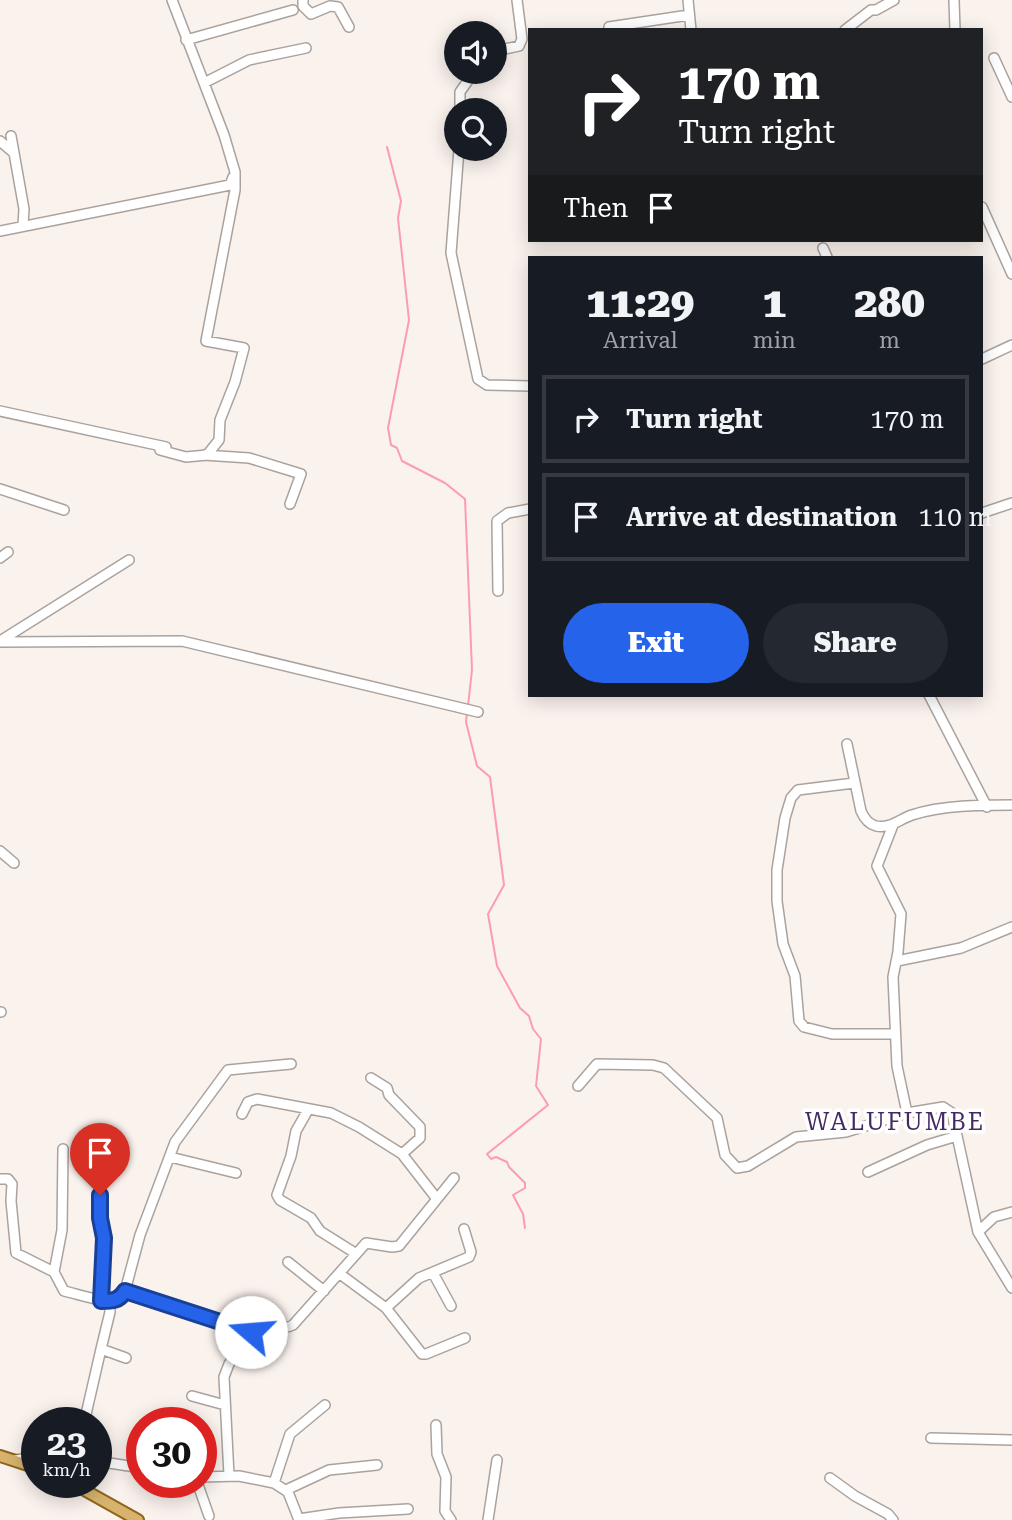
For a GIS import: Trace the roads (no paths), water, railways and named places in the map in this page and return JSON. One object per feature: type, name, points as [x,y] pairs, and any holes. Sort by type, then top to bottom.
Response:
[{"type":"main road","points":[[0,1456],[21,1462]]},
{"type":"main road","points":[[99,1498],[138,1520]]},
{"type":"street","points":[[172,0],[235,172],[206,341],[244,348],[235,382],[220,420],[219,440],[207,456]]},
{"type":"street","points":[[303,0],[303,6],[311,14],[330,6],[338,6],[349,27]]},
{"type":"street","points":[[507,48],[519,46],[522,39],[517,0]]},
{"type":"street","points":[[688,0],[691,28]]},
{"type":"street","points":[[866,0],[871,10]]},
{"type":"street","points":[[848,28],[871,10],[877,10],[894,0]]},
{"type":"street","points":[[954,0],[955,28]]},
{"type":"street","points":[[186,40],[293,10]]},
{"type":"street","points":[[609,27],[689,15]]},
{"type":"street","points":[[204,83],[249,60],[306,48]]},
{"type":"street","points":[[994,58],[1012,97]]},
{"type":"street","points":[[12,136],[24,209],[23,225]]},
{"type":"street","points":[[0,141],[15,154]]},
{"type":"street","points":[[458,161],[451,253],[478,379],[487,384],[528,386]]},
{"type":"street","points":[[0,231],[98,213],[136,202],[233,187]]},
{"type":"street","points":[[983,209],[1012,274]]},
{"type":"street","points":[[983,359],[1012,345]]},
{"type":"street","points":[[0,411],[207,456]]},
{"type":"street","points":[[160,450],[186,457],[223,454],[249,458],[300,474],[290,504]]},
{"type":"street","points":[[0,489],[64,510]]},
{"type":"street","points":[[983,513],[1012,503]]},
{"type":"street","points":[[498,591],[497,521],[508,513],[528,509]]},
{"type":"street","points":[[0,641],[129,560]]},
{"type":"street","points":[[0,641],[182,641],[478,712]]},
{"type":"street","points":[[930,697],[987,807]]},
{"type":"street","points":[[847,744],[864,818],[876,826],[893,825],[923,811],[1012,805]]},
{"type":"street","points":[[854,783],[802,789],[791,798],[776,878],[783,944],[794,969],[797,1014],[804,1027],[832,1034],[895,1034]]},
{"type":"street","points":[[893,825],[877,866],[899,907],[901,919],[893,977],[898,1076],[907,1113]]},
{"type":"street","points":[[0,851],[14,863]]},
{"type":"street","points":[[897,961],[961,948],[1012,927]]},
{"type":"street","points":[[578,1086],[597,1064],[653,1065],[664,1068],[717,1118],[725,1154],[737,1168],[753,1164],[796,1137],[846,1132],[907,1113],[948,1108],[952,1113],[978,1232],[1012,1288]]},
{"type":"street","points":[[0,1179],[8,1179],[12,1184],[10,1201],[16,1252],[54,1272],[64,1291],[105,1301],[121,1297],[140,1235],[177,1139],[228,1070],[290,1065]]},
{"type":"street","points":[[371,1077],[387,1088],[388,1095],[420,1127],[420,1138],[402,1154]]},
{"type":"street","points":[[242,1114],[248,1102],[257,1099],[331,1113],[402,1154],[436,1199]]},
{"type":"street","points":[[308,1110],[296,1131],[291,1156],[277,1195],[280,1200],[311,1218],[320,1231],[355,1254]]},
{"type":"street","points":[[868,1172],[927,1145],[957,1136]]},
{"type":"street","points":[[54,1272],[62,1230],[63,1149]]},
{"type":"street","points":[[170,1157],[236,1173]]},
{"type":"street","points":[[87,1407],[110,1312],[105,1301],[104,1240],[100,1216],[101,1175]]},
{"type":"street","points":[[125,1291],[252,1331],[288,1327],[341,1274],[366,1243],[392,1247],[398,1245],[454,1178]]},
{"type":"street","points":[[978,1232],[994,1217],[1012,1212]]},
{"type":"street","points":[[386,1308],[419,1278],[471,1255],[464,1229]]},
{"type":"street","points":[[288,1262],[324,1291]]},
{"type":"street","points":[[433,1273],[451,1306]]},
{"type":"street","points":[[341,1274],[386,1308],[424,1354],[464,1338]]},
{"type":"street","points":[[229,1476],[225,1373],[252,1331]]},
{"type":"street","points":[[101,1349],[126,1358]]},
{"type":"street","points":[[192,1395],[225,1405]]},
{"type":"street","points":[[274,1483],[290,1434],[325,1405]]},
{"type":"street","points":[[436,1425],[437,1454],[446,1477],[445,1511],[451,1520]]},
{"type":"street","points":[[931,1438],[1012,1440]]},
{"type":"street","points":[[16,1460],[21,1459]]},
{"type":"street","points":[[488,1520],[497,1460]]},
{"type":"street","points":[[286,1490],[329,1470],[377,1465]]},
{"type":"street","points":[[217,1476],[274,1483],[286,1490],[299,1519],[339,1513],[408,1509]]},
{"type":"street","points":[[830,1478],[855,1496],[888,1514],[892,1520]]},
{"type":"street","points":[[203,1498],[209,1516]]},
{"type":"waterway","points":[[387,147],[401,201],[398,218],[409,320],[388,428],[391,445],[397,448],[402,461],[445,483],[465,499],[472,670],[468,706]]},
{"type":"waterway","points":[[467,712],[466,722],[477,766],[490,777],[504,885],[488,914],[497,966],[541,1039],[536,1086],[548,1105],[487,1154],[491,1159],[496,1157],[507,1162],[525,1183],[525,1188],[513,1195],[523,1214],[525,1228]]},
{"type":"district","name":"WALUFUMBE","points":[[895,1122]]}]
